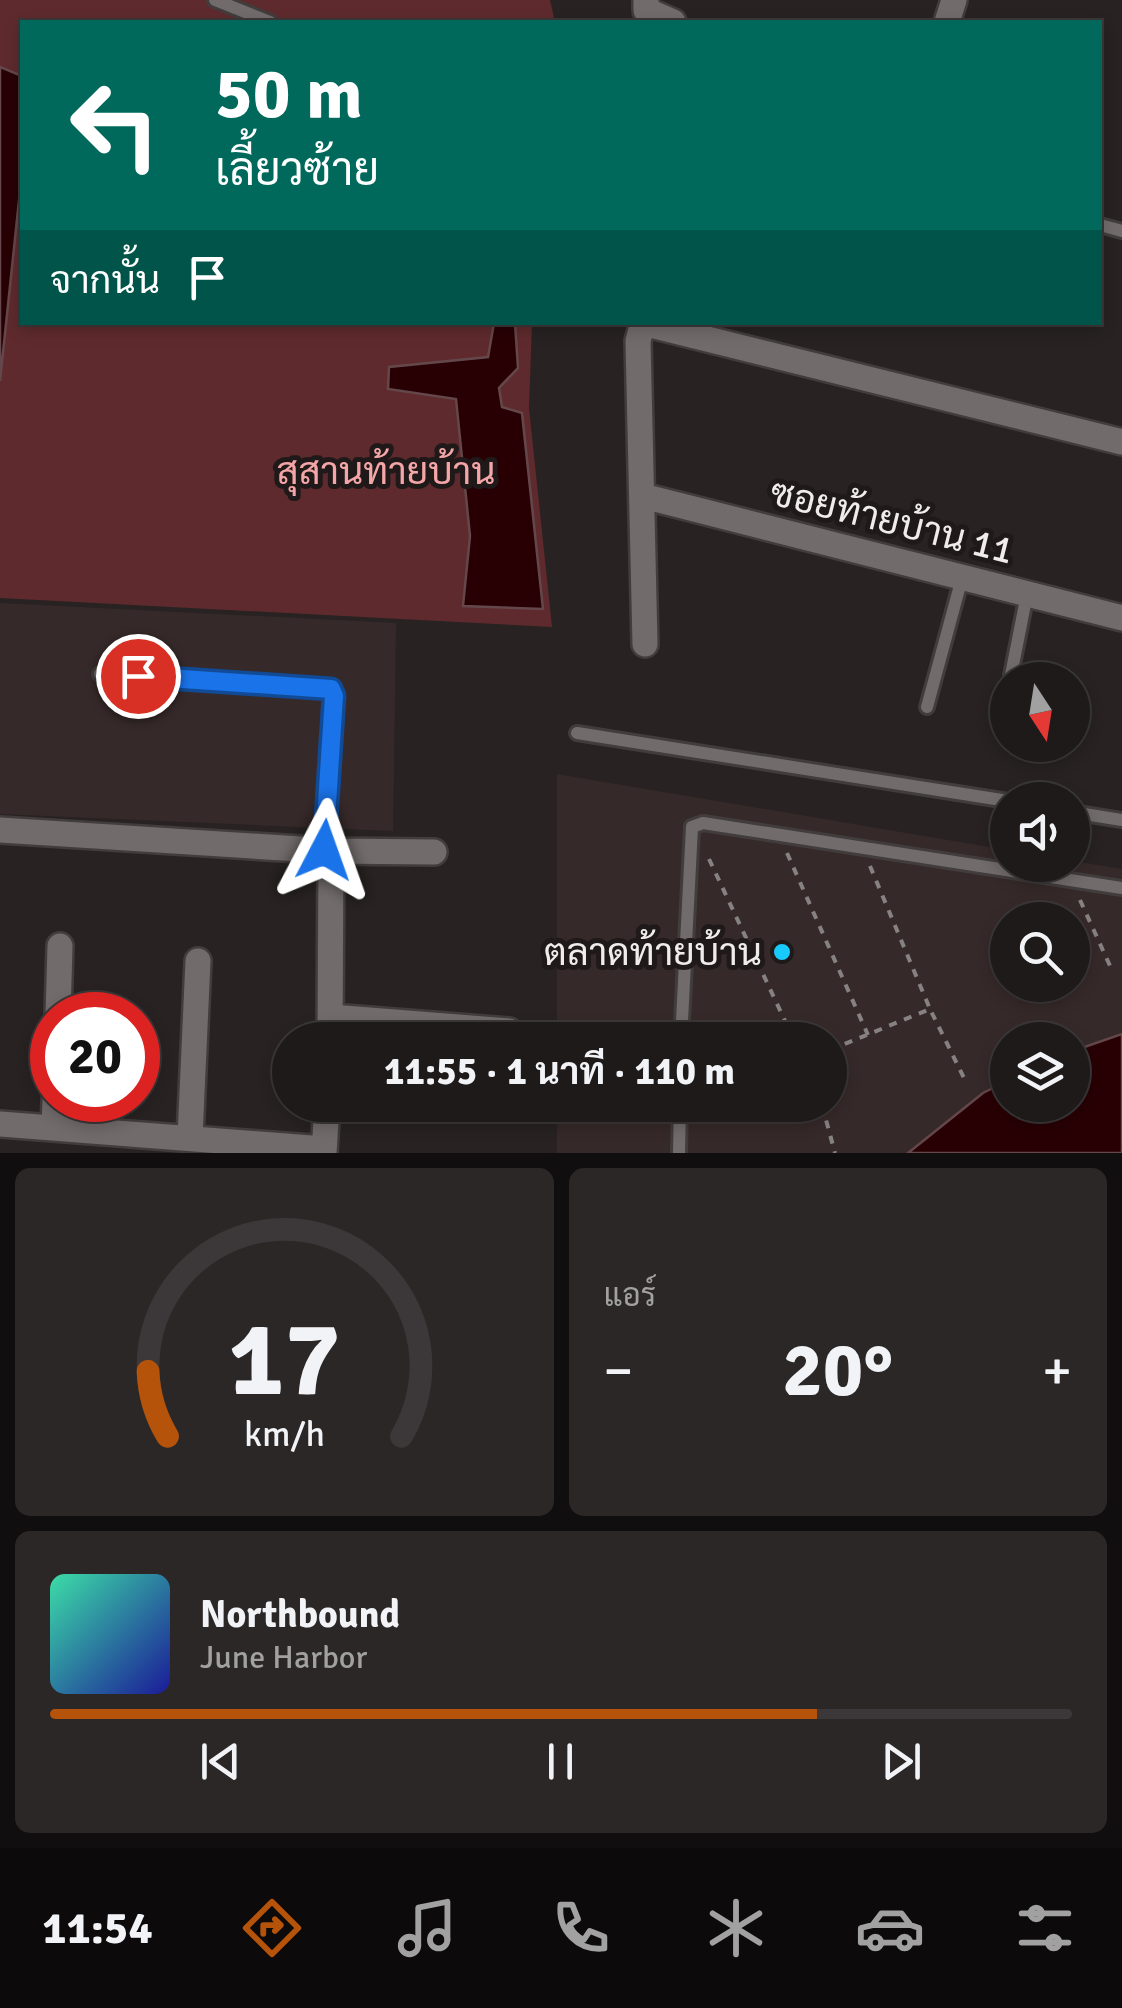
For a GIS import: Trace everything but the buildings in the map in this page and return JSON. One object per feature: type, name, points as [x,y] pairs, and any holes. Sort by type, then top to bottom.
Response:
[{"type":"street","points":[[646,0],[646,10],[668,20]]},
{"type":"street","points":[[642,325],[638,341],[645,644]]},
{"type":"street","points":[[651,325],[1122,442]]},
{"type":"street","name":"ซอยท้ายบ้าน 11","points":[[644,496],[1122,618]]},
{"type":"street","points":[[0,830],[328,851],[434,852]]},
{"type":"street","points":[[328,851],[331,1022]]},
{"type":"street","points":[[59,992],[60,946]]},
{"type":"street","points":[[190,1137],[198,961]]},
{"type":"street","points":[[54,1122],[54,1128]]},
{"type":"street","points":[[0,1124],[324,1151],[325,1122]]},
{"type":"lane","points":[[215,0],[265,20]]},
{"type":"lane","points":[[927,707],[962,578]]},
{"type":"lane","points":[[1014,662],[1027,594]]},
{"type":"lane","points":[[100,674],[331,689],[334,696],[328,851]]},
{"type":"lane","points":[[576,733],[990,799]]},
{"type":"lane","points":[[1090,815],[1122,820]]},
{"type":"lane","points":[[682,1022],[692,827],[703,823],[990,867]]},
{"type":"lane","points":[[1084,882],[1122,888]]},
{"type":"lane","points":[[679,1153],[680,1122]]},
{"type":"path","points":[[779,834],[868,1035]]},
{"type":"path","points":[[691,839],[701,843],[786,1022]]},
{"type":"path","points":[[863,847],[930,1010],[965,1080]]},
{"type":"path","points":[[1072,882],[1111,968]]},
{"type":"path","points":[[847,1043],[930,1010]]},
{"type":"path","points":[[826,1122],[834,1153]]},
{"type":"shaded area","points":[[0,67],[20,75],[20,191],[0,381]]},
{"type":"shaded area","points":[[494,325],[515,325],[518,368],[499,388],[502,407],[522,413],[543,609],[463,606],[470,536],[456,399],[388,389],[389,367],[488,357]]},
{"type":"shaded area","points":[[0,603],[396,623],[393,831],[0,814]]},
{"type":"shaded area","name":"ตลาดท้ายบ้าน","points":[[557,774],[990,847],[990,882],[1090,882],[1090,864],[1122,869],[1122,1153],[557,1153],[557,1122],[847,1122],[847,1022],[557,1022]]},
{"type":"shaded area","points":[[1122,1034],[1122,1153],[908,1153],[990,1090],[990,1122],[1090,1122],[1090,1045]]},
{"type":"green space","name":"สุสานท้ายบ้าน","points":[[0,0],[550,0],[555,20],[20,20],[20,325],[532,325],[529,408],[552,627],[0,598]]},
{"type":"place","name":"ตลาดท้ายบ้าน","points":[[782,952]]},
{"type":"route","points":[[138,676],[331,689],[334,696],[324,850]]}]
